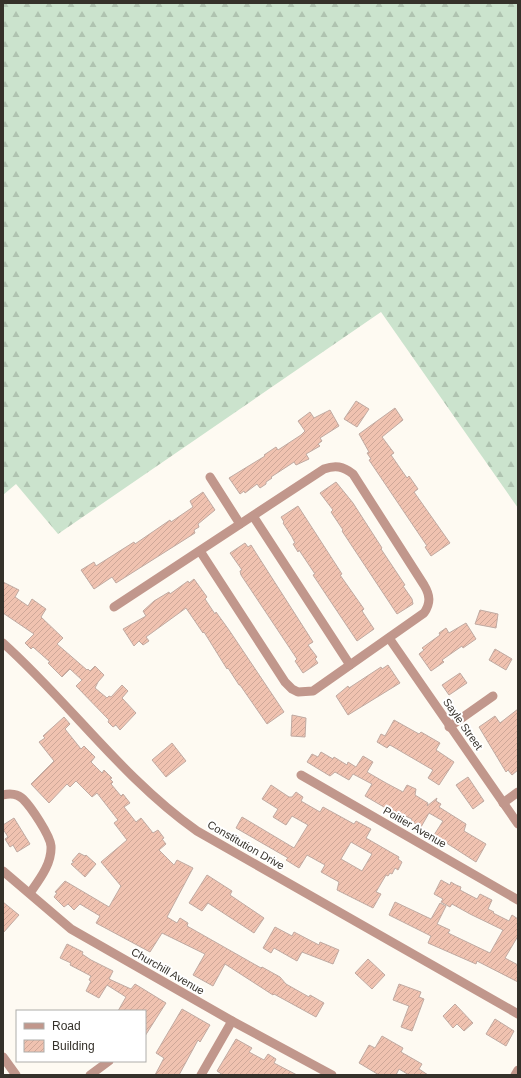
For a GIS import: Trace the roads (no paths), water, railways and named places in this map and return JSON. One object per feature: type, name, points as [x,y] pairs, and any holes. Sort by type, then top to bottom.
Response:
[{"type":"street","points":[[114,607],[324,469],[339,466],[346,468],[352,474],[428,593],[429,601],[424,613],[313,691],[305,692],[292,689],[285,682],[200,551]]},
{"type":"street","points":[[210,477],[240,524]]},
{"type":"street","points":[[253,516],[350,665]]},
{"type":"street","name":"Sayle Street","points":[[389,638],[518,824]]},
{"type":"street","name":"Constitution Drive","points":[[3,643],[29,667],[149,793],[171,812],[197,831],[518,1014]]},
{"type":"street","points":[[450,727],[493,696]]},
{"type":"street","name":"Poitier Avenue","points":[[301,775],[518,900]]},
{"type":"street","points":[[503,803],[518,792]]},
{"type":"street","points":[[3,795],[14,794],[22,798],[46,832],[51,846],[49,861],[30,893]]},
{"type":"street","name":"Churchill Avenue","points":[[3,872],[72,929],[232,1022],[332,1075]]},
{"type":"street","points":[[201,1075],[232,1022]]},
{"type":"street","points":[[3,1057],[16,1075]]},
{"type":"street","points":[[90,1075],[108,1062]]},
{"type":"street","points":[[515,1075],[518,1070]]}]
